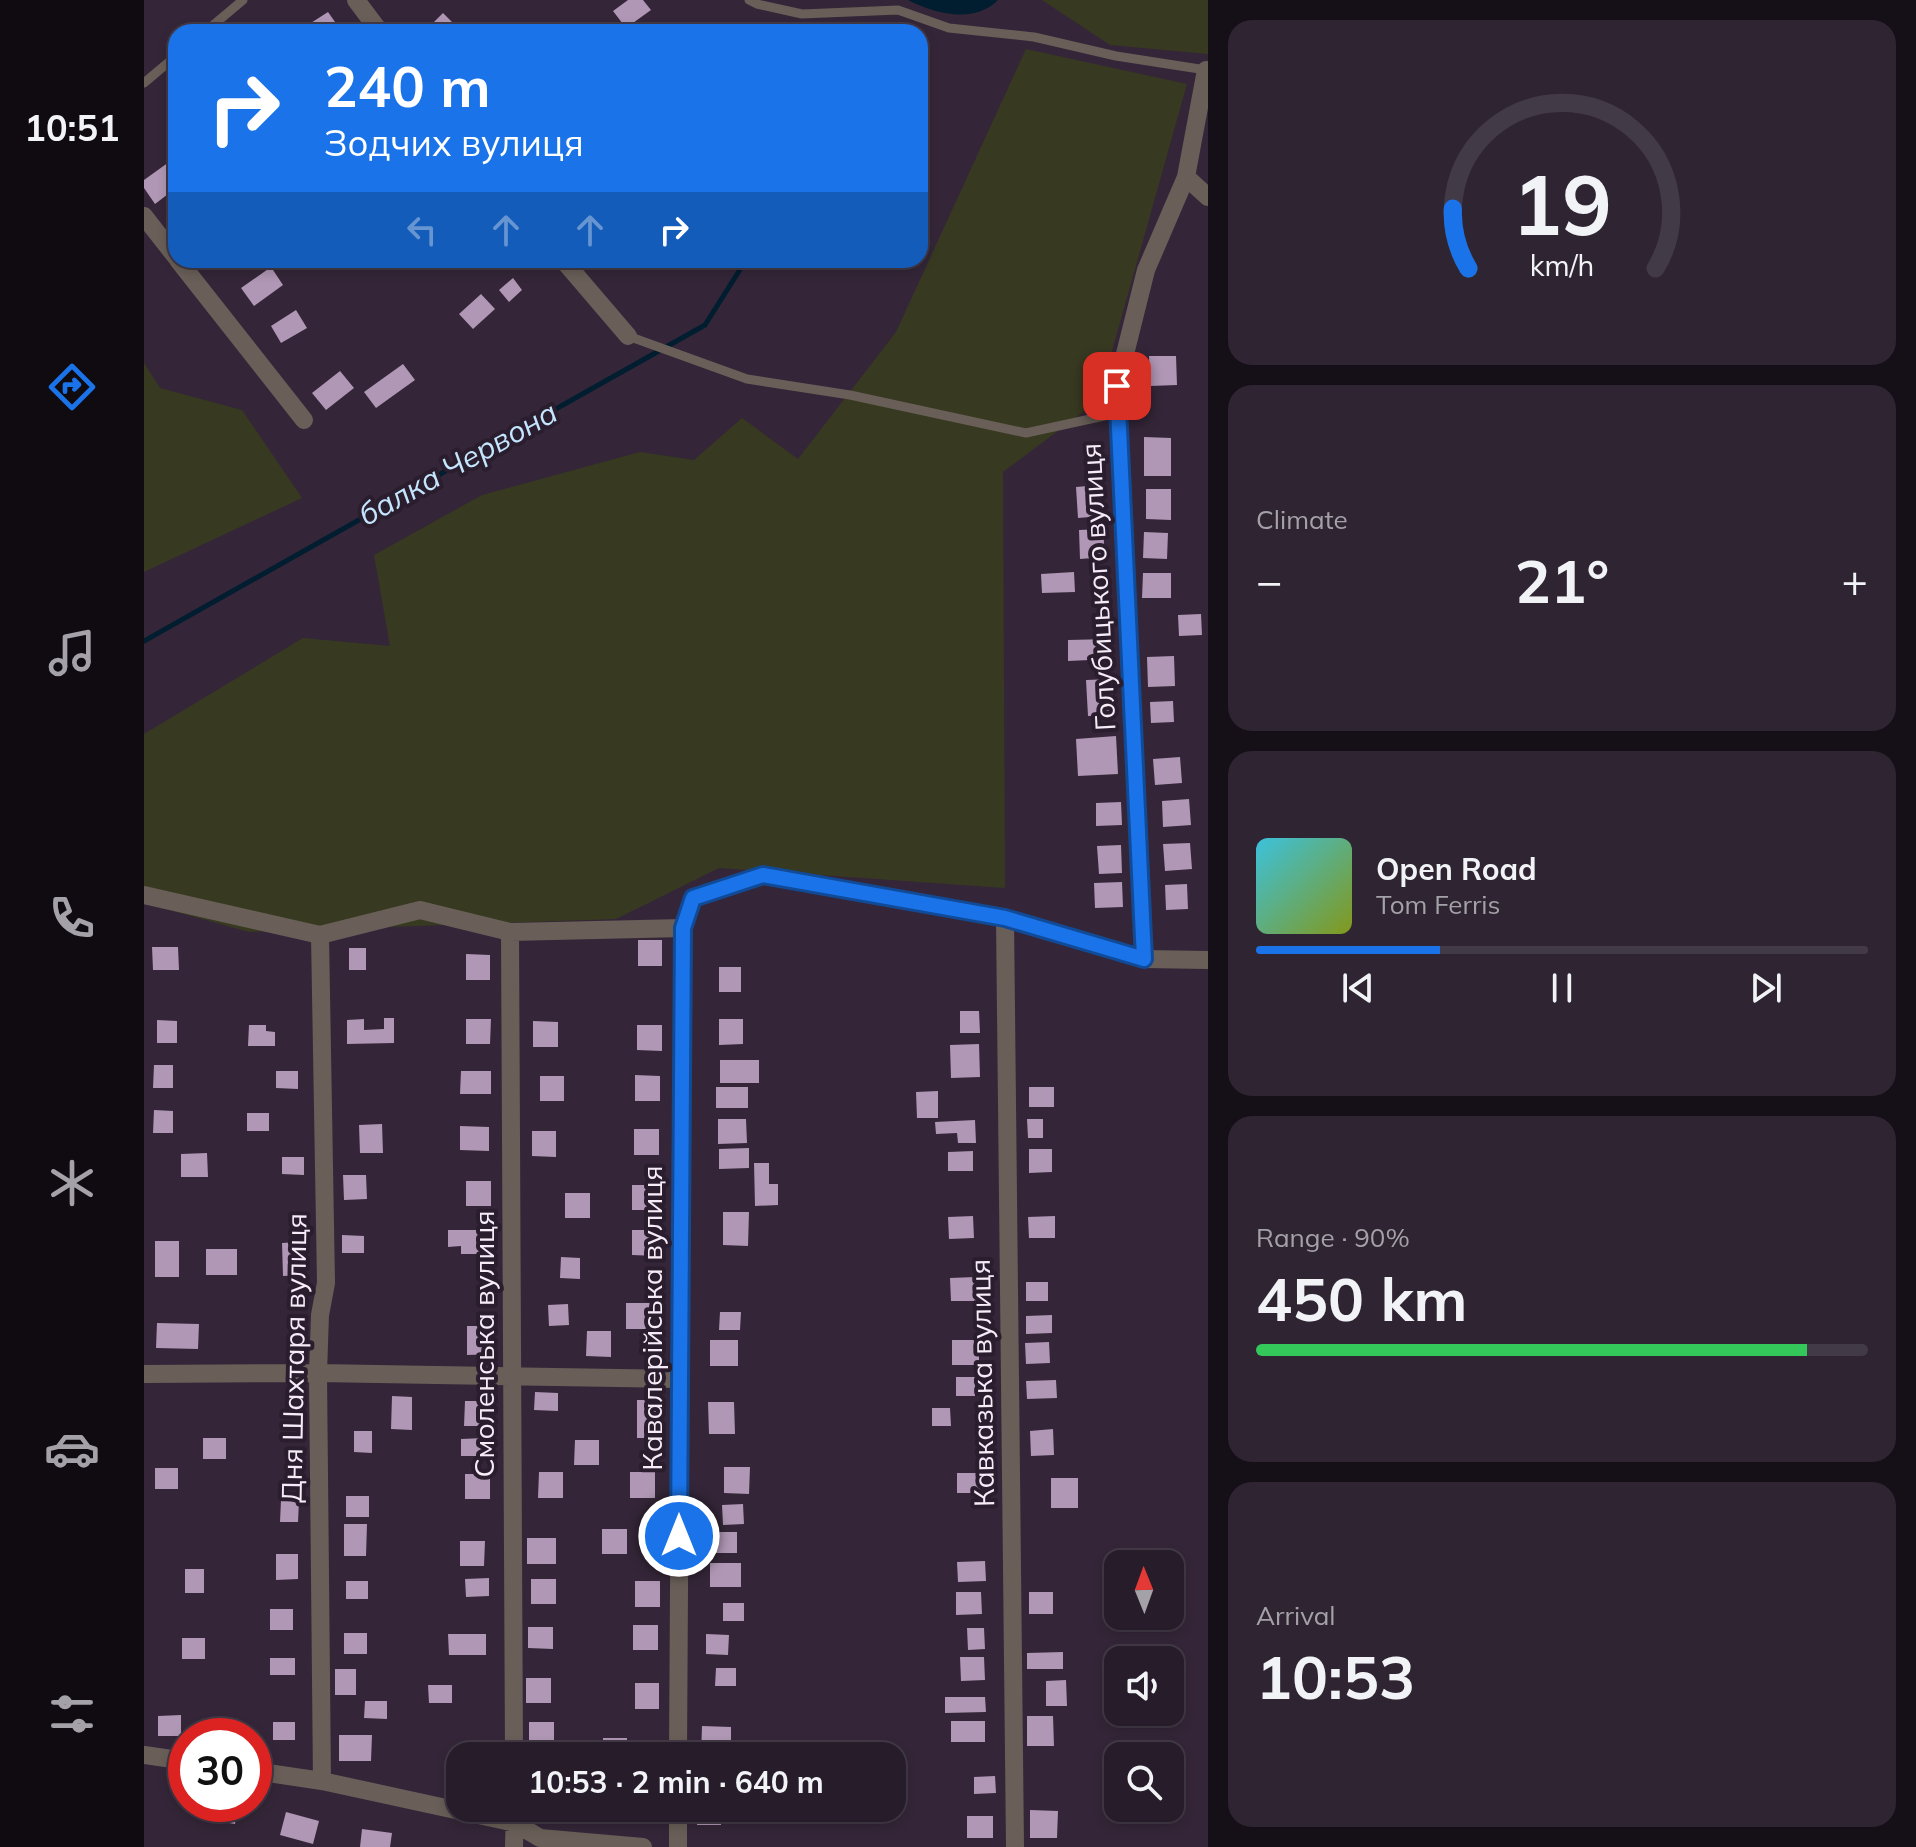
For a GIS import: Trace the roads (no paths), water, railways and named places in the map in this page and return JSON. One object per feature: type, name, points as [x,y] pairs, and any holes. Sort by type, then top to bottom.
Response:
[{"type":"street","points":[[356,0],[374,24]]},
{"type":"street","name":"Голубицького вулиця","points":[[1144,959],[1117,386],[1146,270],[1186,177],[1207,70]]},
{"type":"street","points":[[1186,177],[1208,197]]},
{"type":"street","points":[[144,216],[168,247]]},
{"type":"street","points":[[185,268],[304,420]]},
{"type":"street","points":[[570,268],[628,336]]},
{"type":"street","points":[[144,895],[320,935],[420,910],[510,932],[683,928],[693,898],[763,875],[1005,918],[1144,959],[1208,960]]},
{"type":"street","name":"Кавказька вулиця","points":[[1005,918],[1015,1847]]},
{"type":"street","name":"Кавалерійська вулиця","points":[[678,1742],[683,928]]},
{"type":"street","name":"Смоленська вулиця","points":[[510,932],[514,1742]]},
{"type":"street","name":"Дня Шахтаря вулиця","points":[[320,935],[326,1283],[320,1315],[318,1373],[322,1781]]},
{"type":"street","points":[[144,1374],[318,1373],[680,1379]]},
{"type":"street","points":[[144,1755],[168,1758]]},
{"type":"street","points":[[272,1774],[446,1803]]},
{"type":"street","points":[[514,1847],[515,1822]]},
{"type":"street","points":[[522,1822],[540,1838],[643,1847]]},
{"type":"street","points":[[678,1822],[678,1847]]},
{"type":"lane","points":[[214,24],[243,0]]},
{"type":"lane","points":[[749,0],[802,14],[898,10]]},
{"type":"lane","points":[[884,0],[898,10],[949,28],[1034,37],[1116,56],[1207,70]]},
{"type":"lane","points":[[144,83],[168,63]]},
{"type":"lane","points":[[628,336],[747,379],[850,395],[1026,433],[1118,413]]},
{"type":"water","points":[[908,0],[998,0],[978,12],[954,14]]},
{"type":"waterway","name":"балка Червона","points":[[144,641],[705,325],[741,268]]}]
